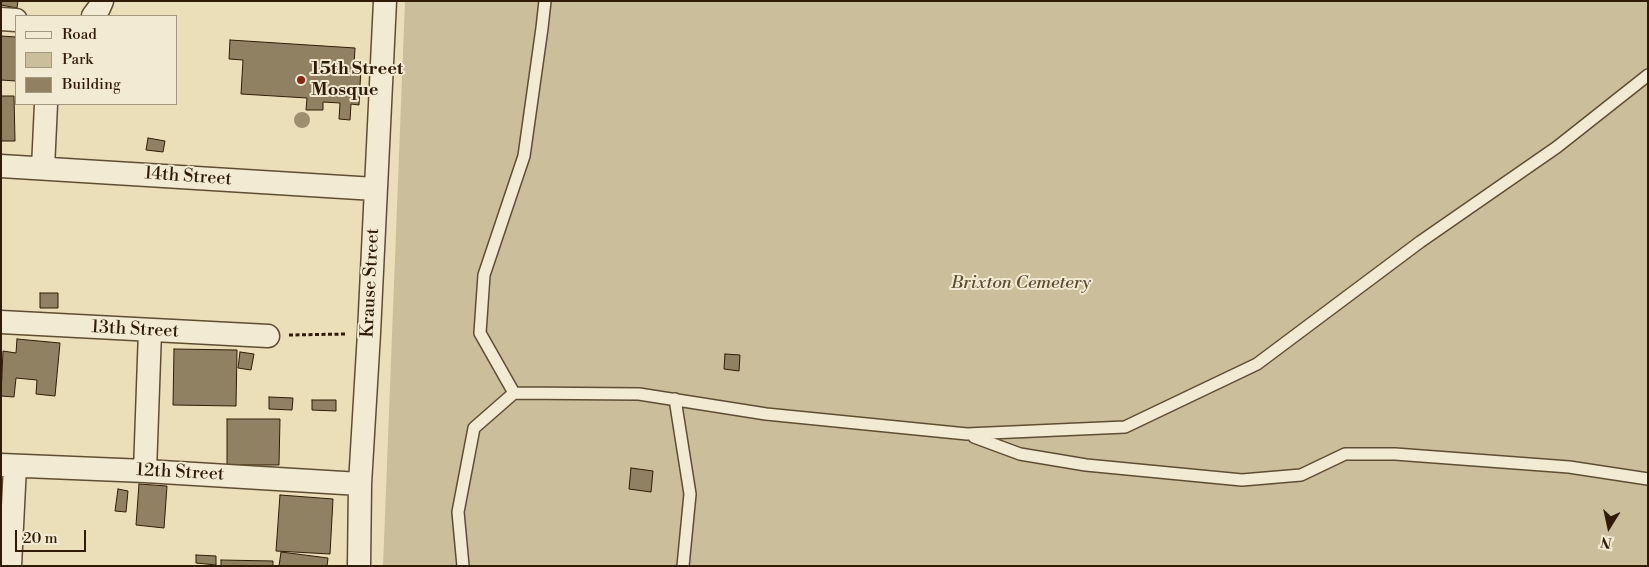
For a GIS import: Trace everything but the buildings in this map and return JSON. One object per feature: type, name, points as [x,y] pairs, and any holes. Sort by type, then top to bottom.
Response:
[{"type":"street","points":[[94,15],[102,1]]},
{"type":"street","name":"Krause Street","points":[[359,566],[360,484],[385,1]]},
{"type":"street","points":[[1,19],[15,20]]},
{"type":"street","points":[[43,168],[46,105]]},
{"type":"street","name":"14th Street","points":[[1,166],[375,189]]},
{"type":"street","name":"13th Street","points":[[1,322],[268,336]]},
{"type":"street","points":[[146,471],[150,331]]},
{"type":"street","points":[[8,466],[10,566]]},
{"type":"street","name":"12th Street","points":[[8,466],[146,471],[360,484]]},
{"type":"lane","points":[[514,393],[480,333],[484,274],[524,156],[545,1]]},
{"type":"lane","points":[[463,566],[458,512],[474,428],[514,393],[640,394],[766,414],[968,434],[1126,427],[1257,364],[1420,242],[1557,147],[1648,75]]},
{"type":"lane","points":[[675,399],[690,494],[683,566]]},
{"type":"lane","points":[[968,434],[1020,454],[1086,465],[1242,480],[1301,475],[1345,454],[1414,456],[1569,467],[1648,479]]},
{"type":"path","points":[[268,336],[369,333]]},
{"type":"green space","name":"Brixton Cemetery","points":[[405,1],[1648,1],[1648,566],[383,566]]},
{"type":"place","name":"15th Street Mosque","points":[[301,80]]}]
